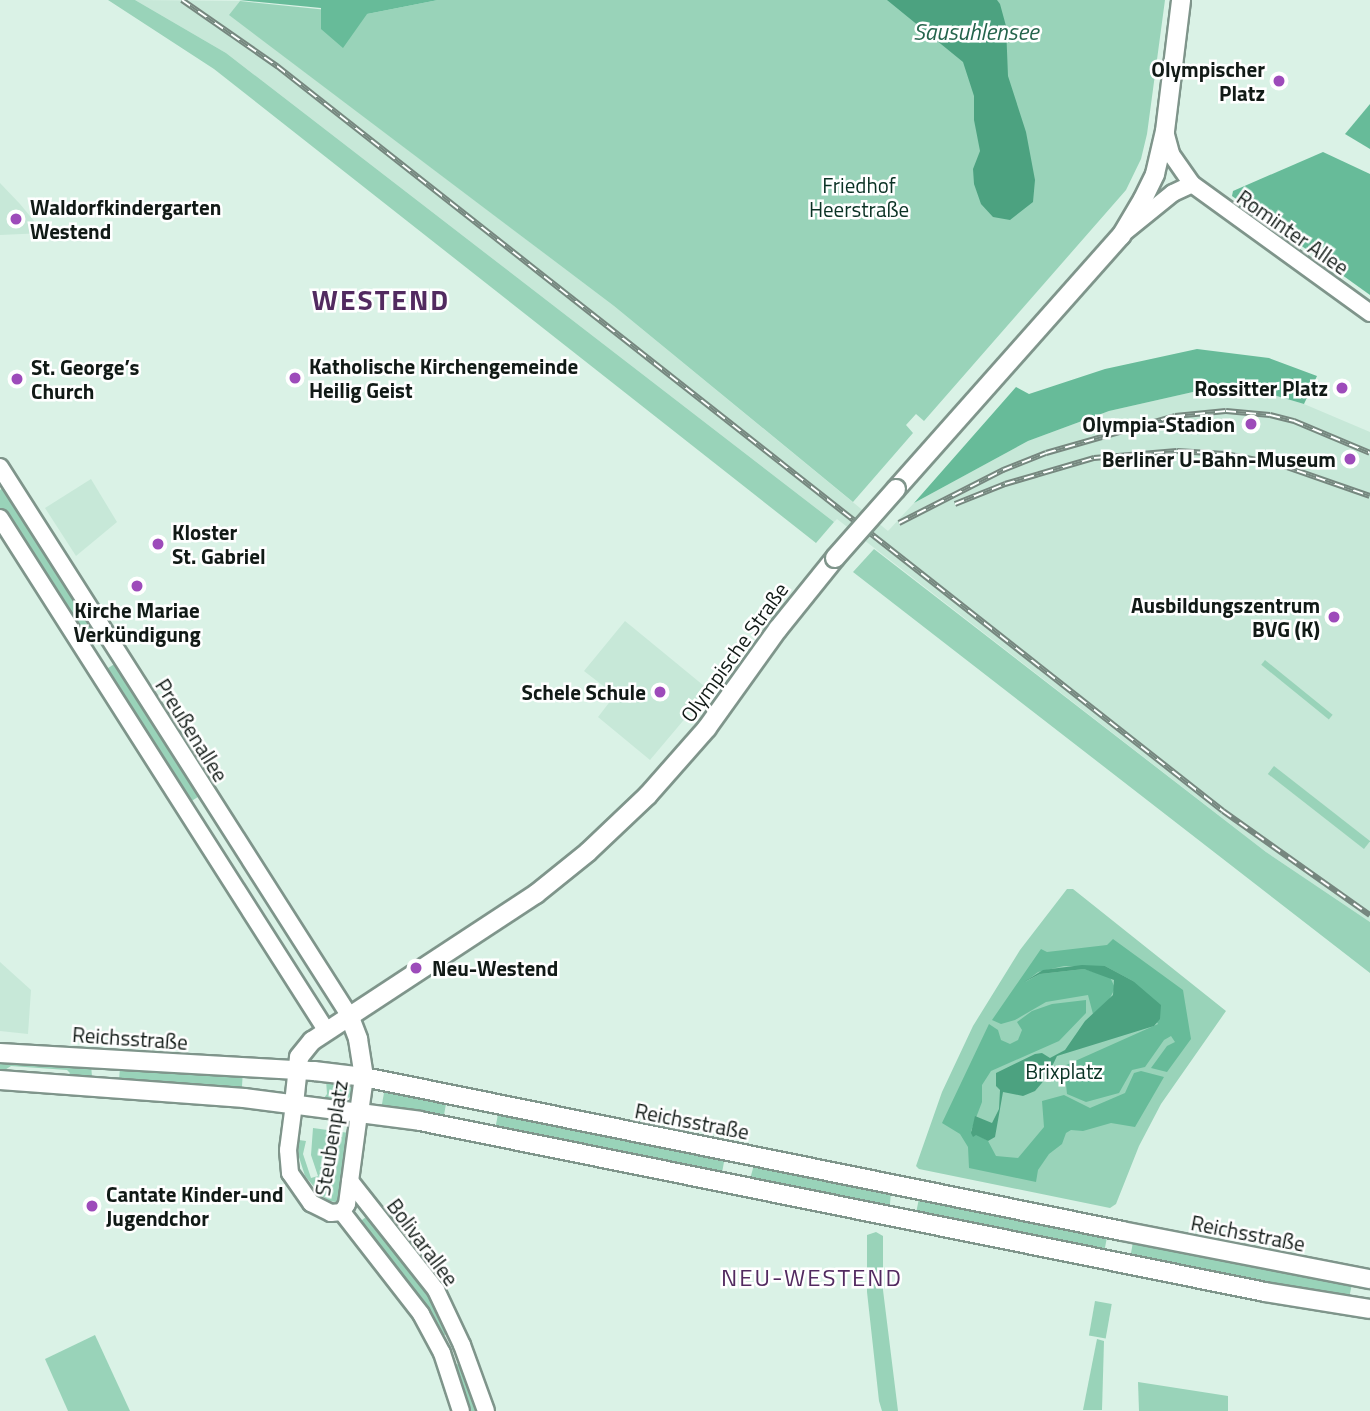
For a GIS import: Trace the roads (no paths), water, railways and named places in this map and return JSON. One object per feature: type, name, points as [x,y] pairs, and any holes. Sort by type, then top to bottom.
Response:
[{"type":"main road","name":"Olympische Straße","points":[[326,1030],[536,894],[610,832],[680,761],[730,699],[785,619],[835,558],[1121,236],[1155,174],[1165,131],[1181,0]]},
{"type":"main road","name":"Steubenplatz","points":[[349,1015],[359,1042],[364,1077],[359,1114]]},
{"type":"main road","name":"Steubenplatz","points":[[295,1104],[296,1070],[300,1054],[326,1030]]},
{"type":"main road","name":"Reichsstraße","points":[[0,1053],[296,1070],[364,1077],[1370,1279]]},
{"type":"main road","points":[[0,1080],[295,1104],[469,1130],[1265,1292],[1370,1309]]},
{"type":"street","points":[[1165,131],[1171,154],[1192,184]]},
{"type":"street","name":"Olympische Straße","points":[[1121,236],[1173,193],[1192,184]]},
{"type":"street","name":"Rominter Allee","points":[[1192,184],[1370,313]]},
{"type":"street","name":"Preußenallee","points":[[0,467],[349,1015]]},
{"type":"street","points":[[0,518],[326,1030]]},
{"type":"street","name":"Steubenplatz","points":[[295,1104],[288,1150],[290,1173],[303,1194],[320,1210],[342,1212],[350,1181],[359,1114]]},
{"type":"street","name":"Bolivarallee","points":[[350,1181],[436,1290],[462,1345],[486,1411]]},
{"type":"street","name":"Bolivarallee","points":[[342,1212],[421,1314],[442,1353],[461,1411]]},
{"type":"water","name":"Sausuhlensee","points":[[887,0],[997,0],[1000,4],[1006,26],[1008,76],[1026,132],[1035,180],[1033,202],[1010,220],[993,217],[981,204],[974,184],[973,169],[980,151],[974,120],[974,96],[963,62]]},
{"type":"water","points":[[1082,965],[1105,966],[1133,981],[1161,1005],[1160,1019],[1154,1026],[1057,1056],[1047,1077],[1035,1091],[1023,1096],[1003,1092],[995,1137],[988,1141],[976,1135],[973,1137],[971,1133],[975,1116],[992,1123],[999,1109],[1000,1090],[996,1086],[996,1073],[1035,1054],[1042,1053],[1050,1058],[1065,1050],[1085,1021],[1113,995],[1114,980],[1084,969],[1040,974],[1024,982],[1043,970]]},
{"type":"railway","points":[[182,0],[277,66],[1223,811],[1370,915]]},
{"type":"railway","points":[[899,523],[1003,470],[1046,453],[1175,416],[1226,411],[1270,415],[1294,421],[1370,453]]},
{"type":"railway","points":[[955,504],[1005,484],[1094,458],[1177,451],[1225,454],[1278,464],[1370,496]]},
{"type":"place","name":"Olympischer Platz","points":[[1279,81]]},
{"type":"place","name":"Waldorfkindergarten Westend","points":[[16,219]]},
{"type":"place","name":"Katholische Kirchengemeinde Heilig Geist","points":[[295,378]]},
{"type":"place","name":"St. George’s Church","points":[[17,379]]},
{"type":"place","name":"Rossitter Platz","points":[[1342,388]]},
{"type":"place","name":"Olympia-Stadion","points":[[1251,424]]},
{"type":"place","name":"Berliner U-Bahn-Museum","points":[[1350,459]]},
{"type":"place","name":"Kloster St. Gabriel","points":[[158,544]]},
{"type":"place","name":"Kirche Mariae Verkündigung","points":[[137,586]]},
{"type":"place","name":"Ausbildungszentrum BVG (K)","points":[[1334,617]]},
{"type":"place","name":"Schele Schule","points":[[660,692]]},
{"type":"place","name":"Neu-Westend","points":[[416,968]]},
{"type":"place","name":"Cantate Kinder-und Jugendchor","points":[[92,1206]]},
{"type":"district","name":"WESTEND","points":[[381,300]]},
{"type":"district","name":"NEU-WESTEND","points":[[812,1278]]},
{"type":"park label","name":"Friedhof Heerstraße","points":[[859,197]]},
{"type":"park label","name":"Brixplatz","points":[[1064,1071]]}]
